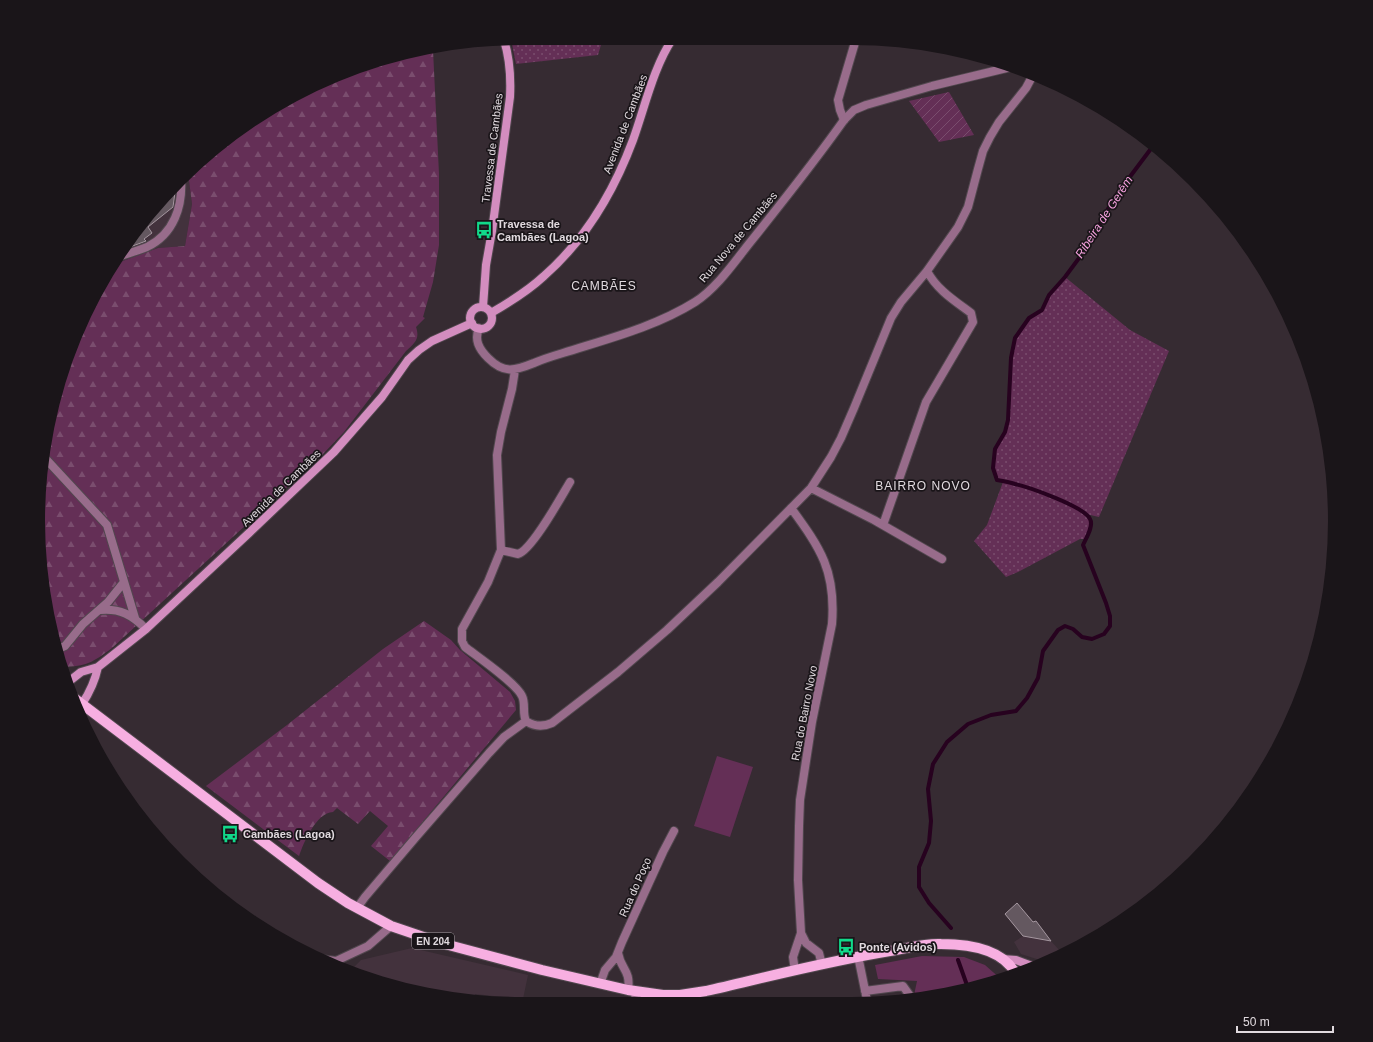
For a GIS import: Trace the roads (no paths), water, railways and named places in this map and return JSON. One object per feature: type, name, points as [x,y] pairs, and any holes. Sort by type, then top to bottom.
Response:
[{"type":"main road","name":"EN 204","points":[[81,703],[318,883],[357,908],[391,926],[441,943],[633,994],[680,995],[706,991],[858,956],[938,944],[976,947],[991,952],[1002,959],[1012,969]]},
{"type":"street","name":"Avenida de Cambães","points":[[491,313],[516,298],[544,276],[577,242],[591,222],[606,198],[633,141],[662,58],[669,45]]},
{"type":"street","points":[[844,120],[838,100],[854,45]]},
{"type":"street","name":"Travessa de Cambães","points":[[483,307],[486,264],[492,232],[510,97],[511,80],[505,46]]},
{"type":"street","name":"Rua Nova de Cambães","points":[[515,370],[646,326],[696,302],[726,272],[790,192],[844,120],[854,110],[866,105],[932,86],[1002,69]]},
{"type":"street","points":[[479,328],[476,340],[484,355],[494,364],[502,368],[515,370],[497,456],[501,550],[488,582],[462,629],[461,634],[465,647],[510,682],[519,691],[523,698],[526,721],[534,725],[546,726],[552,723],[618,672],[667,630],[811,488],[831,457],[841,438],[893,314],[901,302],[927,272],[958,226],[968,207],[981,157],[990,137],[999,122],[1026,88],[1030,79]]},
{"type":"street","points":[[128,253],[148,246],[164,234],[173,224],[182,193],[182,187]]},
{"type":"street","points":[[883,524],[926,402],[973,322],[971,313],[932,282],[927,272]]},
{"type":"street","points":[[483,307],[491,313],[491,323],[486,328],[479,328],[472,323],[470,316],[476,308],[483,307]]},
{"type":"street","name":"Avenida de Cambães","points":[[72,679],[81,672],[98,667],[146,629],[250,533],[334,452],[377,402],[408,360],[419,350],[432,341],[472,323]]},
{"type":"street","points":[[49,462],[107,525],[135,618]]},
{"type":"street","points":[[501,550],[518,554],[524,550],[536,537],[570,482]]},
{"type":"street","points":[[811,488],[883,524],[942,559]]},
{"type":"street","name":"Rua do Bairro Novo","points":[[791,508],[818,546],[825,561],[830,577],[833,609],[832,624],[812,722],[800,800],[798,826],[798,880],[801,933]]},
{"type":"street","points":[[62,647],[65,646],[83,624],[100,610],[124,582]]},
{"type":"street","points":[[100,610],[112,609],[135,618],[146,629]]},
{"type":"street","points":[[80,700],[89,693],[95,680],[98,667]]},
{"type":"street","points":[[357,908],[380,879],[489,753],[504,737],[526,721]]},
{"type":"street","name":"Rua do Poço","points":[[600,984],[605,970],[618,953],[650,880],[674,831]]},
{"type":"street","points":[[340,961],[368,946],[391,926]]},
{"type":"street","points":[[801,933],[806,943],[818,953],[822,965]]},
{"type":"street","points":[[795,971],[794,957],[801,933]]},
{"type":"street","points":[[618,953],[621,963],[629,977],[633,994]]},
{"type":"street","points":[[858,956],[866,997]]},
{"type":"street","points":[[1002,959],[1016,960],[1026,964]]},
{"type":"street","points":[[865,991],[903,986],[908,994]]},
{"type":"waterway","name":"Ribeira de Gerêm","points":[[951,928],[929,903],[919,887],[919,867],[929,843],[931,821],[928,789],[933,764],[947,742],[968,724],[991,715],[1016,711],[1027,698],[1038,678],[1043,651],[1058,630],[1065,626],[1073,629],[1082,637],[1092,639],[1104,634],[1110,626],[1110,616],[1106,603],[1083,545],[1088,536],[1091,525],[1090,519],[1086,514],[1068,503],[1044,493],[997,480],[993,468],[995,449],[1005,432],[1008,420],[1011,358],[1015,338],[1029,318],[1042,310],[1049,295],[1065,277],[1088,246],[1114,198],[1150,150]]},
{"type":"waterway","name":"Ribeira de Gerêm","points":[[958,960],[966,983]]},
{"type":"place","name":"Travessa de Cambães (Lagoa)","points":[[484,230]]},
{"type":"place","name":"Cambães (Lagoa)","points":[[230,834]]},
{"type":"place","name":"Ponte (Avidos)","points":[[846,947]]},
{"type":"district","name":"CAMBÃES","points":[[604,286]]},
{"type":"district","name":"BAIRRO NOVO","points":[[923,486]]}]
